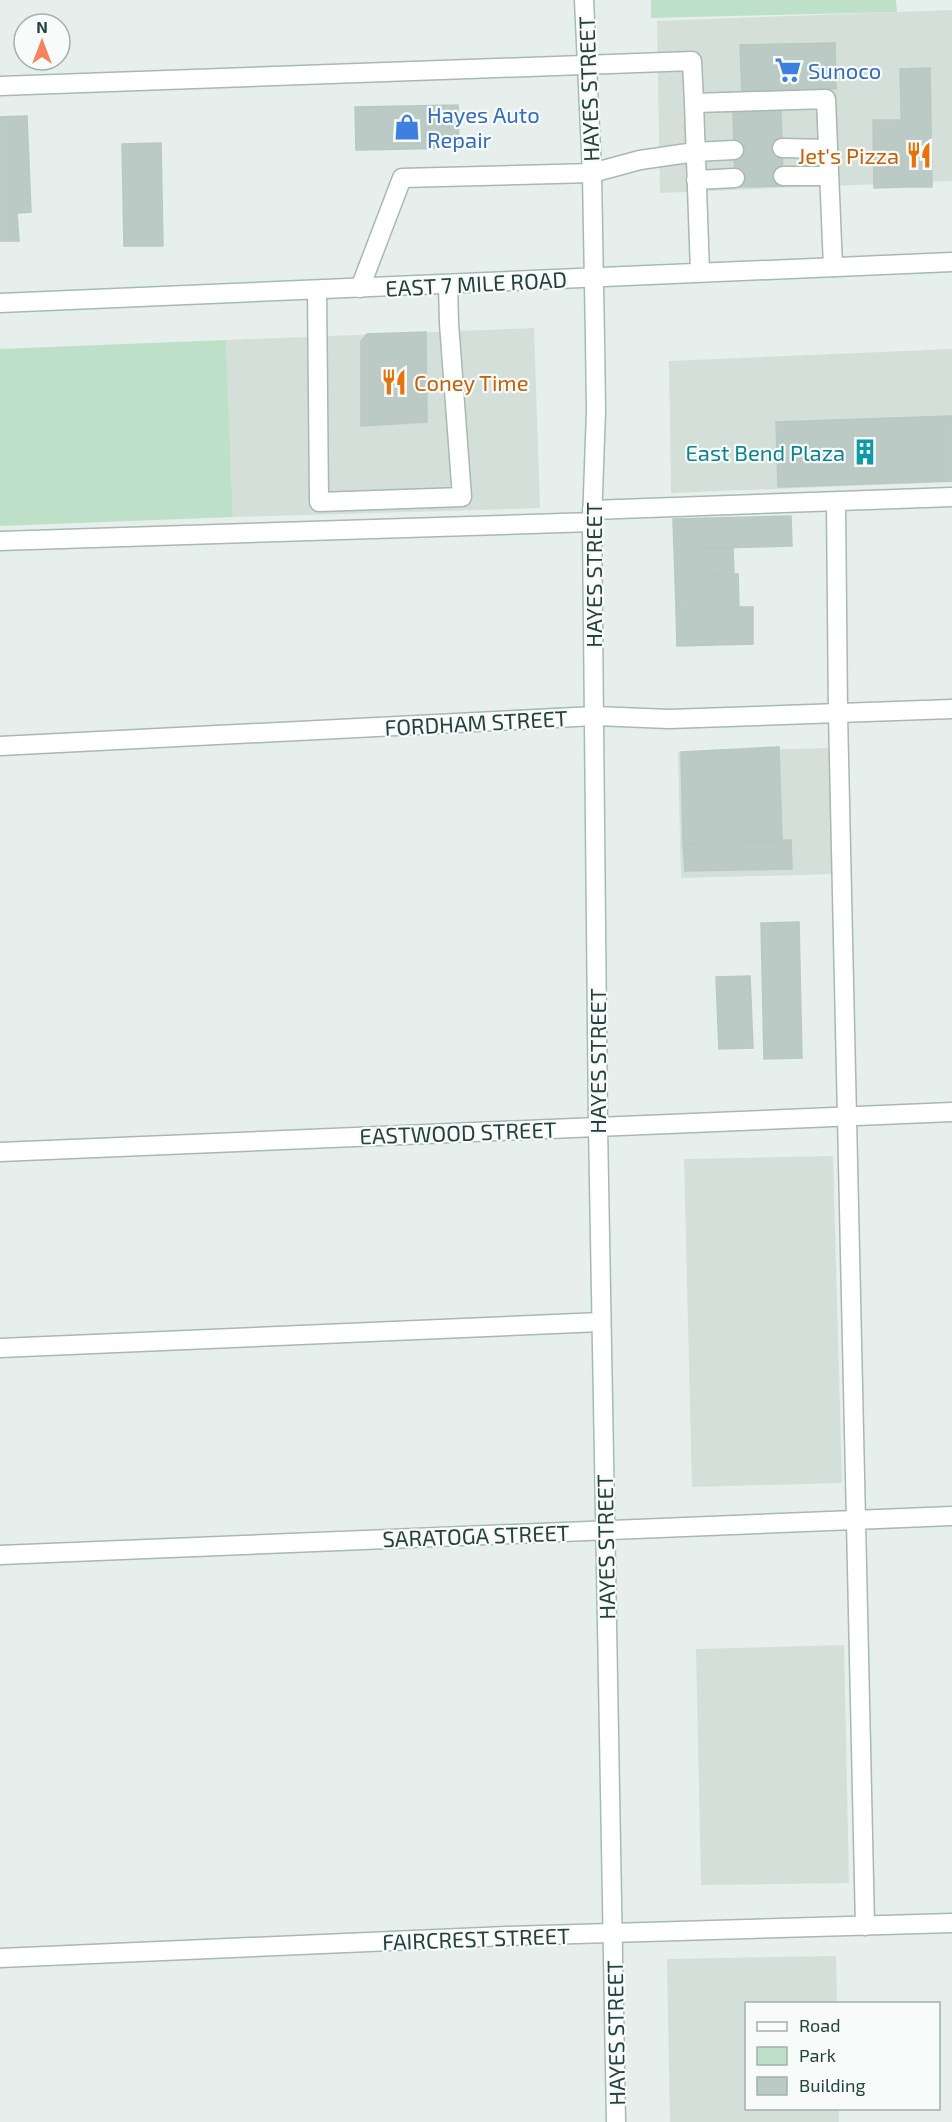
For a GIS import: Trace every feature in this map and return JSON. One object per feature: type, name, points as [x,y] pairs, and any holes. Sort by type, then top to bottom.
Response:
[{"type":"street","name":"HAYES STREET","points":[[584,0],[594,278],[596,411],[592,516],[597,1126],[616,2122]]},
{"type":"street","points":[[0,86],[692,61],[700,272]]},
{"type":"street","points":[[694,102],[826,99],[833,267]]},
{"type":"street","points":[[782,147],[828,149]]},
{"type":"street","points":[[360,288],[402,177],[592,173],[640,160],[695,152],[734,150]]},
{"type":"street","points":[[783,176],[829,176]]},
{"type":"street","points":[[696,180],[735,178]]},
{"type":"street","name":"EAST 7 MILE ROAD","points":[[0,303],[952,262]]},
{"type":"street","points":[[317,290],[319,502],[462,497],[448,285]]},
{"type":"street","points":[[0,541],[592,516],[952,497]]},
{"type":"street","points":[[836,502],[838,714],[849,1116],[865,1926]]},
{"type":"street","name":"FORDHAM STREET","points":[[0,746],[595,716],[669,719],[952,709]]},
{"type":"street","name":"EASTWOOD STREET","points":[[0,1152],[952,1112]]},
{"type":"street","points":[[0,1348],[601,1322]]},
{"type":"street","name":"SARATOGA STREET","points":[[0,1555],[952,1516]]},
{"type":"street","name":"FAIRCREST STREET","points":[[0,1958],[613,1932],[952,1923]]},
{"type":"shaded area","points":[[952,10],[952,181],[660,193],[657,21]]},
{"type":"shaded area","points":[[534,328],[540,508],[233,517],[226,340]]},
{"type":"shaded area","name":"East Bend Plaza","points":[[952,349],[952,482],[671,493],[669,361]]},
{"type":"shaded area","points":[[831,748],[834,874],[681,878],[678,752]]},
{"type":"shaded area","points":[[833,1156],[842,1483],[692,1487],[684,1159]]},
{"type":"shaded area","points":[[844,1645],[849,1883],[701,1885],[696,1649]]},
{"type":"shaded area","points":[[836,1956],[837,2002],[745,2002],[745,2110],[839,2110],[839,2122],[670,2122],[667,1959]]},
{"type":"green space","points":[[651,0],[896,0],[897,12],[651,18]]},
{"type":"green space","points":[[226,340],[233,517],[0,526],[0,349]]},
{"type":"building","points":[[835,43],[836,89],[742,92],[740,45]]},
{"type":"building","points":[[930,68],[932,187],[903,187],[900,69]]},
{"type":"building","name":"Hayes Auto Repair","points":[[458,105],[459,148],[356,150],[355,107]]},
{"type":"building","points":[[781,109],[783,186],[735,187],[733,111]]},
{"type":"building","points":[[27,116],[31,212],[17,213],[19,241],[0,241],[0,117]]},
{"type":"building","points":[[873,120],[901,120],[903,187],[874,188]]},
{"type":"building","points":[[161,143],[163,246],[124,246],[122,144]]},
{"type":"building","name":"Coney Time","points":[[426,332],[427,422],[361,426],[361,341],[367,334]]},
{"type":"building","name":"East Bend Plaza","points":[[952,416],[952,481],[778,487],[776,422]]},
{"type":"building","points":[[791,516],[792,546],[674,549],[673,519]]},
{"type":"building","points":[[733,548],[734,574],[675,576],[674,549]]},
{"type":"building","points":[[738,574],[739,607],[676,608],[675,576]]},
{"type":"building","points":[[753,607],[753,644],[677,646],[676,608]]},
{"type":"building","points":[[779,747],[782,841],[683,844],[681,752]]},
{"type":"building","points":[[791,840],[792,869],[685,871],[683,844]]},
{"type":"building","points":[[799,922],[802,1058],[764,1059],[761,923]]},
{"type":"building","points":[[750,976],[753,1048],[719,1049],[716,977]]},
{"type":"place","name":"Sunoco","points":[[788,70]]},
{"type":"place","name":"Hayes Auto Repair","points":[[407,127]]},
{"type":"place","name":"Jet's Pizza","points":[[919,155]]},
{"type":"place","name":"Coney Time","points":[[394,382]]},
{"type":"place","name":"East Bend Plaza","points":[[865,452]]}]
